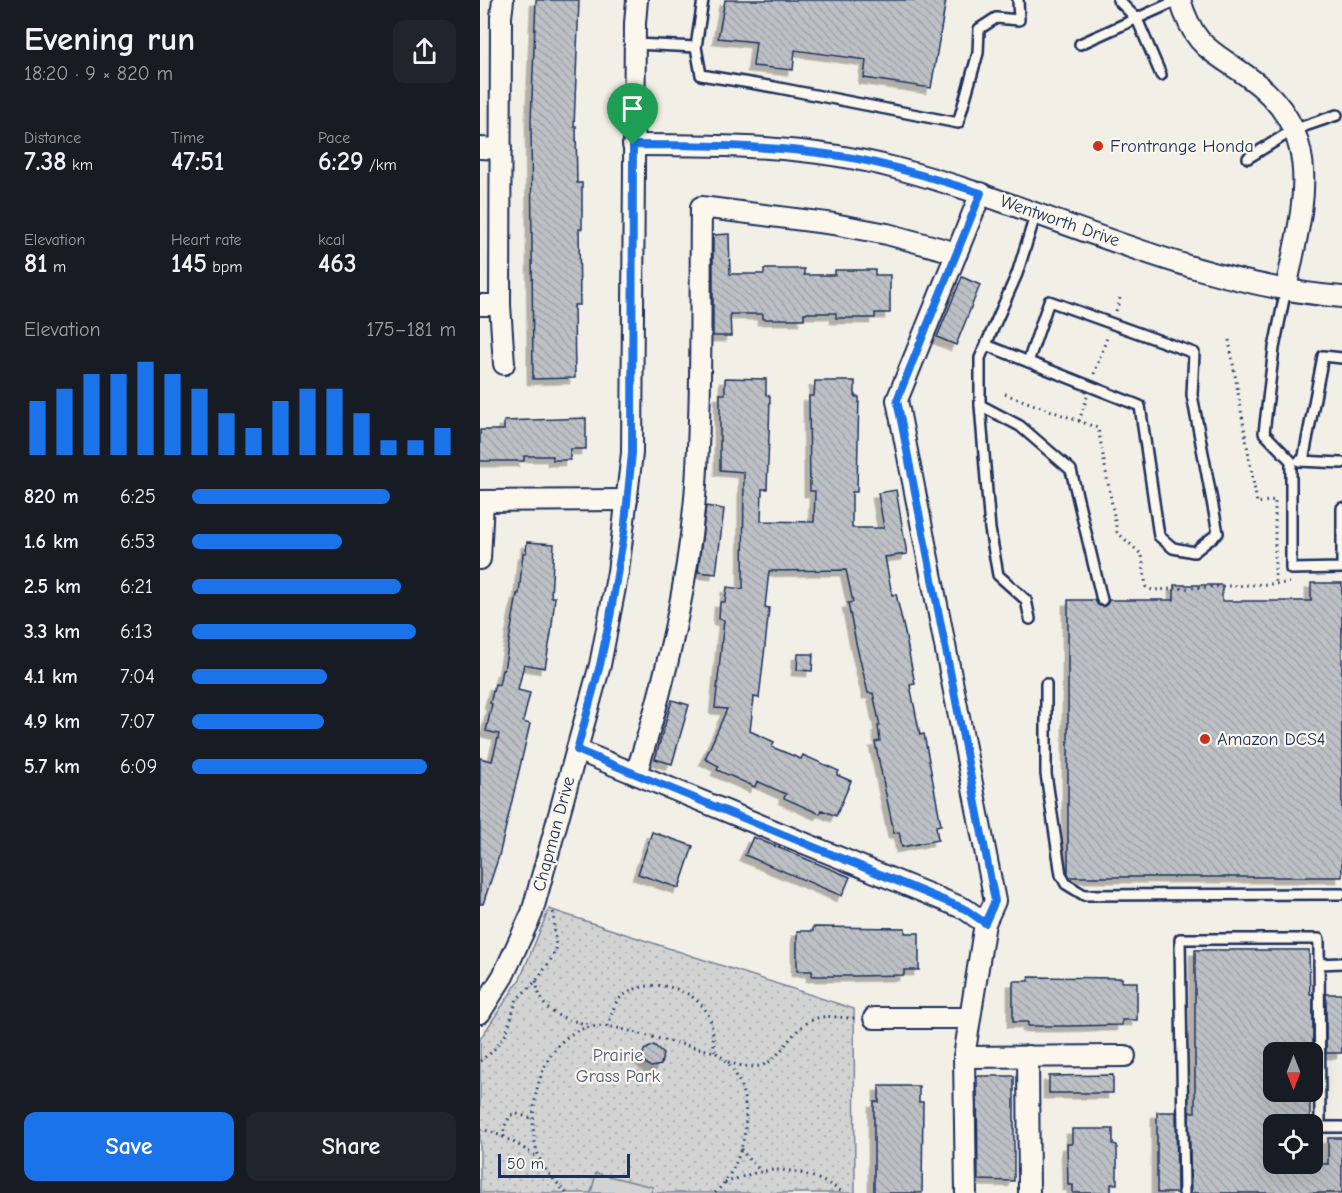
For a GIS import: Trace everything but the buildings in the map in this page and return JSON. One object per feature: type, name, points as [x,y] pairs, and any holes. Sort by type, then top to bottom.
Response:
[{"type":"street","points":[[503,0],[501,17],[500,305],[504,364]]},
{"type":"street","name":"Chapman Drive","points":[[480,1013],[503,976],[532,913],[600,665],[610,617],[632,453],[634,44],[637,0]]},
{"type":"street","points":[[1179,0],[1191,30],[1201,44],[1248,77],[1274,99],[1284,112],[1299,146],[1305,182],[1286,289]]},
{"type":"street","name":"Wentworth Drive","points":[[633,145],[749,146],[818,153],[893,167],[981,193],[1215,273],[1286,289],[1342,297]]},
{"type":"street","points":[[480,148],[501,149]]},
{"type":"street","points":[[966,1193],[963,1057],[985,923],[995,901],[897,400],[981,193]]},
{"type":"street","points":[[636,774],[672,648],[691,532],[698,439],[701,207],[834,224],[887,234],[957,253]]},
{"type":"street","points":[[480,305],[500,305]]},
{"type":"street","points":[[480,559],[482,501],[627,500]]},
{"type":"street","points":[[577,750],[965,909],[985,923]]},
{"type":"street","points":[[874,1018],[969,1018]]},
{"type":"street","points":[[1028,1056],[1029,1193]]},
{"type":"street","points":[[963,1057],[1125,1056]]},
{"type":"lane","points":[[703,0],[696,47],[701,75],[958,123],[978,53],[979,29],[996,18],[1019,20],[1018,0]]},
{"type":"lane","points":[[1118,0],[1137,18],[1161,75]]},
{"type":"lane","points":[[1080,44],[1179,0]]},
{"type":"lane","points":[[634,44],[696,47]]},
{"type":"lane","points":[[1248,158],[1293,130],[1336,115]]},
{"type":"lane","points":[[1030,619],[1026,600],[998,575],[990,529],[980,405],[980,358],[1017,273],[1036,213]]},
{"type":"lane","points":[[1286,289],[1274,348],[1264,434],[1291,461],[1342,463]]},
{"type":"lane","points":[[986,345],[1028,362],[1140,406],[1159,536],[1173,548],[1194,552],[1218,533],[1192,395],[1194,353],[1049,301],[1028,362]]},
{"type":"lane","points":[[1303,461],[1323,356],[1342,358]]},
{"type":"lane","points":[[980,405],[1020,426],[1071,470],[1102,600]]},
{"type":"lane","points":[[1291,461],[1291,569],[1342,568],[1342,508]]},
{"type":"lane","points":[[1046,684],[1046,774],[1061,875],[1066,884],[1084,895],[1342,894]]},
{"type":"lane","points":[[1184,1193],[1180,939],[1319,939],[1320,1127],[1342,1127]]},
{"type":"lane","points":[[1319,964],[1342,963]]},
{"type":"path","points":[[1078,421],[1121,295]]},
{"type":"path","points":[[1229,340],[1257,503],[1275,500],[1275,584]]},
{"type":"path","points":[[480,1061],[492,1052],[506,1034],[517,999],[536,981],[556,949],[553,907]]},
{"type":"path","points":[[536,981],[542,1000],[556,1016],[592,1026]]},
{"type":"path","points":[[608,1026],[616,1002],[626,994],[641,987],[656,985],[671,987],[694,999],[709,1016],[715,1052]]},
{"type":"path","points":[[728,1062],[750,1067],[765,1064],[782,1051],[793,1034],[814,1018],[824,1016],[874,1018]]},
{"type":"path","points":[[539,1159],[534,1141],[532,1118],[535,1093],[546,1065],[570,1034],[578,1029],[592,1026],[608,1026],[715,1052],[728,1062],[742,1090],[746,1128],[735,1166],[724,1184],[715,1193]]},
{"type":"path","points":[[504,1137],[504,1127],[511,1115],[517,1114],[532,1118]]},
{"type":"path","points":[[480,1129],[515,1142],[539,1159],[566,1193]]},
{"type":"path","points":[[741,1149],[749,1160],[762,1171]]},
{"type":"path","points":[[724,1184],[762,1171],[801,1173],[818,1178],[844,1193]]},
{"type":"green space","name":"Prairie Grass Park","points":[[549,909],[854,1009],[855,1193],[480,1193],[480,1039],[520,979]]},
{"type":"green space","points":[[596,1173],[653,1187],[651,1193],[591,1193]]},
{"type":"place","name":"Frontrange Honda","points":[[1098,146]]},
{"type":"place","name":"Amazon DCS4","points":[[1205,739]]},
{"type":"route","points":[[633,145],[749,146],[818,153],[893,167],[981,193],[897,400],[995,901],[985,923],[965,909],[577,750],[600,665],[610,617],[624,533],[632,453],[633,145]]}]
